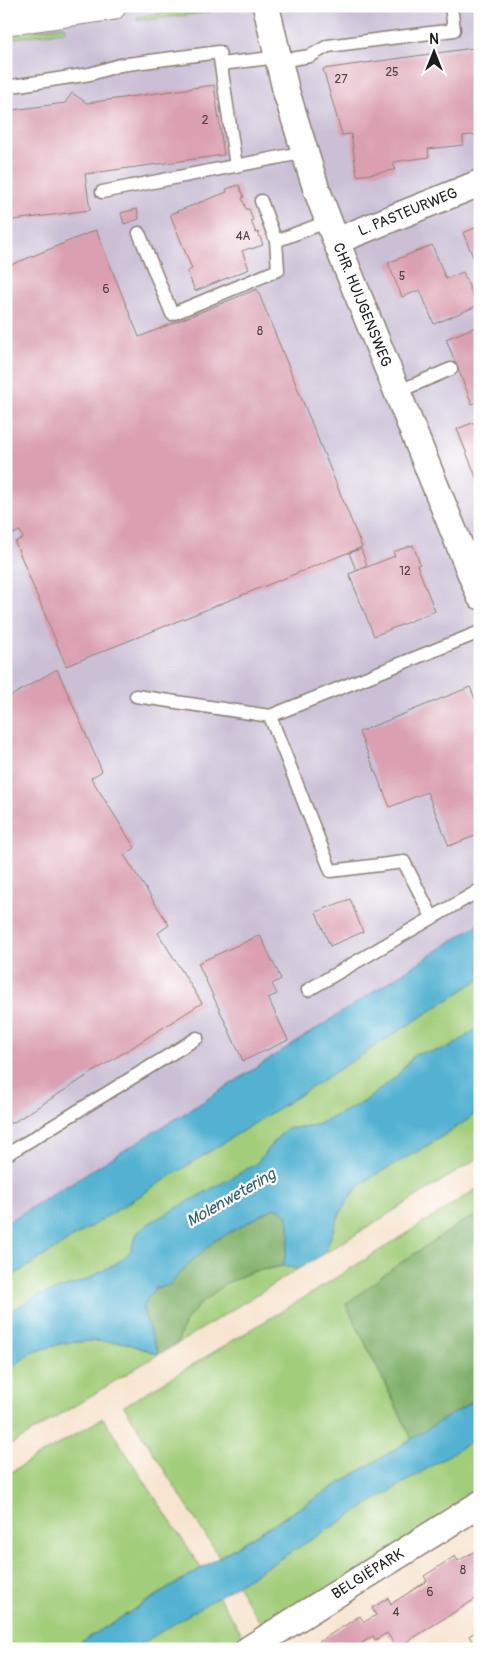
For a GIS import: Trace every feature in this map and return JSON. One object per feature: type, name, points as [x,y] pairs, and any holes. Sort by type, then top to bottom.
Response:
[{"type":"street","points":[[6,21],[112,6]]},
{"type":"street","name":"CHR. HUIJGENSWEG","points":[[266,6],[286,91],[332,230],[480,596]]},
{"type":"street","name":"L. PASTEURWEG","points":[[332,230],[480,184]]},
{"type":"street","name":"BELGIËPARK","points":[[255,1647],[480,1504]]},
{"type":"lane","points":[[221,64],[310,56],[328,46],[454,30],[451,6]]},
{"type":"lane","points":[[6,87],[90,74],[120,65],[219,52],[236,166]]},
{"type":"lane","points":[[102,192],[306,152]]},
{"type":"lane","points":[[139,232],[172,314],[278,270],[276,241],[261,200]]},
{"type":"lane","points":[[276,241],[332,230]]},
{"type":"lane","points":[[397,392],[451,369]]},
{"type":"lane","points":[[136,696],[270,716],[480,632]]},
{"type":"lane","points":[[270,716],[331,871],[404,862],[432,917]]},
{"type":"lane","points":[[308,990],[480,890]]},
{"type":"lane","points":[[6,1154],[197,1038]]},
{"type":"shaded area","points":[[6,6],[480,6],[480,958],[6,1239]]},
{"type":"green space","points":[[209,7],[209,12],[138,21],[137,17]]},
{"type":"green space","points":[[65,26],[66,31],[6,39],[6,34]]},
{"type":"green space","points":[[480,979],[480,1026],[451,1047],[432,1052],[416,1053],[397,1076],[364,1102],[316,1125],[286,1129],[256,1164],[137,1233],[131,1251],[120,1261],[86,1280],[38,1296],[6,1313],[6,1280]]},
{"type":"green space","points":[[480,1110],[480,1157],[324,1254],[339,1216],[347,1202],[364,1182],[447,1134]]},
{"type":"green space","points":[[480,1187],[480,1215],[464,1221],[396,1266],[346,1304],[412,1439],[219,1557],[124,1406],[307,1296]]},
{"type":"green space","points":[[279,1208],[288,1216],[290,1235],[283,1266],[251,1272],[225,1284],[198,1306],[184,1324],[177,1344],[159,1354],[143,1308],[155,1288],[170,1285],[185,1267],[214,1241],[272,1209]]},
{"type":"green space","points":[[480,1215],[480,1397],[412,1439],[346,1304],[396,1266],[464,1221]]},
{"type":"green space","points":[[283,1266],[298,1269],[177,1344],[184,1324],[198,1306],[225,1284],[251,1272]]},
{"type":"green space","points":[[90,1341],[122,1342],[159,1354],[6,1448],[6,1372],[31,1353],[63,1343]]},
{"type":"green space","points":[[103,1418],[201,1568],[70,1649],[6,1649],[6,1475]]},
{"type":"green space","points":[[480,1436],[480,1494],[266,1632],[237,1585]]},
{"type":"green space","points":[[218,1596],[246,1640],[233,1649],[133,1649]]},
{"type":"water","points":[[480,923],[480,979],[6,1280],[6,1223],[198,1105]]},
{"type":"water","name":"Molenwetering","points":[[480,1026],[480,1110],[420,1150],[368,1179],[352,1194],[340,1213],[324,1254],[298,1269],[283,1266],[290,1235],[288,1216],[279,1208],[272,1209],[214,1241],[185,1267],[170,1285],[155,1288],[143,1308],[159,1354],[122,1342],[90,1341],[63,1343],[31,1353],[6,1372],[6,1313],[38,1296],[86,1280],[120,1261],[131,1251],[137,1233],[151,1222],[256,1164],[286,1129],[316,1125],[364,1102],[397,1076],[416,1053],[432,1052],[451,1047]]},
{"type":"water","points":[[480,1397],[480,1436],[133,1649],[70,1649]]},
{"type":"building","points":[[480,47],[480,134],[463,136],[463,145],[428,149],[429,157],[393,162],[395,170],[357,176],[351,134],[342,135],[323,69]]},
{"type":"building","points":[[214,85],[224,155],[85,174],[90,210],[6,221],[6,111],[65,103],[72,93],[87,103]]},
{"type":"building","points":[[239,185],[246,209],[249,209],[253,220],[251,221],[263,245],[242,251],[249,269],[195,291],[187,271],[192,269],[170,214],[227,192],[226,189]]},
{"type":"building","points":[[137,209],[139,219],[124,224],[121,213]]},
{"type":"building","points":[[480,226],[480,273],[463,233]]},
{"type":"building","points":[[96,230],[139,337],[257,289],[362,547],[66,666],[15,542],[23,538],[20,531],[6,537],[6,518],[13,516],[6,498],[6,267]]},
{"type":"building","points":[[432,245],[446,279],[463,272],[477,306],[434,324],[420,290],[402,297],[388,263]]},
{"type":"building","points":[[480,325],[480,401],[472,404],[446,339]]},
{"type":"building","points":[[480,420],[480,487],[457,429]]},
{"type":"building","points":[[413,545],[420,564],[417,565],[435,611],[374,636],[349,574],[395,556],[393,552]]},
{"type":"building","points":[[361,549],[367,565],[356,570],[349,553]]},
{"type":"building","points":[[57,669],[102,771],[91,778],[135,848],[124,855],[169,925],[158,933],[202,1003],[11,1124],[6,1117],[6,699]]},
{"type":"building","points":[[470,687],[480,710],[480,834],[449,846],[427,792],[390,807],[359,732]]},
{"type":"building","points":[[350,899],[363,932],[330,946],[316,912]]},
{"type":"building","points":[[260,935],[281,979],[272,984],[277,994],[268,998],[288,1040],[243,1061],[198,963]]},
{"type":"building","points":[[480,1548],[480,1596],[397,1648],[387,1633],[375,1640],[373,1636],[359,1645],[358,1649],[316,1649],[320,1641],[360,1616],[364,1622],[376,1615],[372,1608],[388,1598],[391,1604],[427,1581],[424,1576],[455,1556],[458,1561]]},
{"type":"building","points":[[480,1629],[480,1643],[475,1646],[469,1636]]}]
